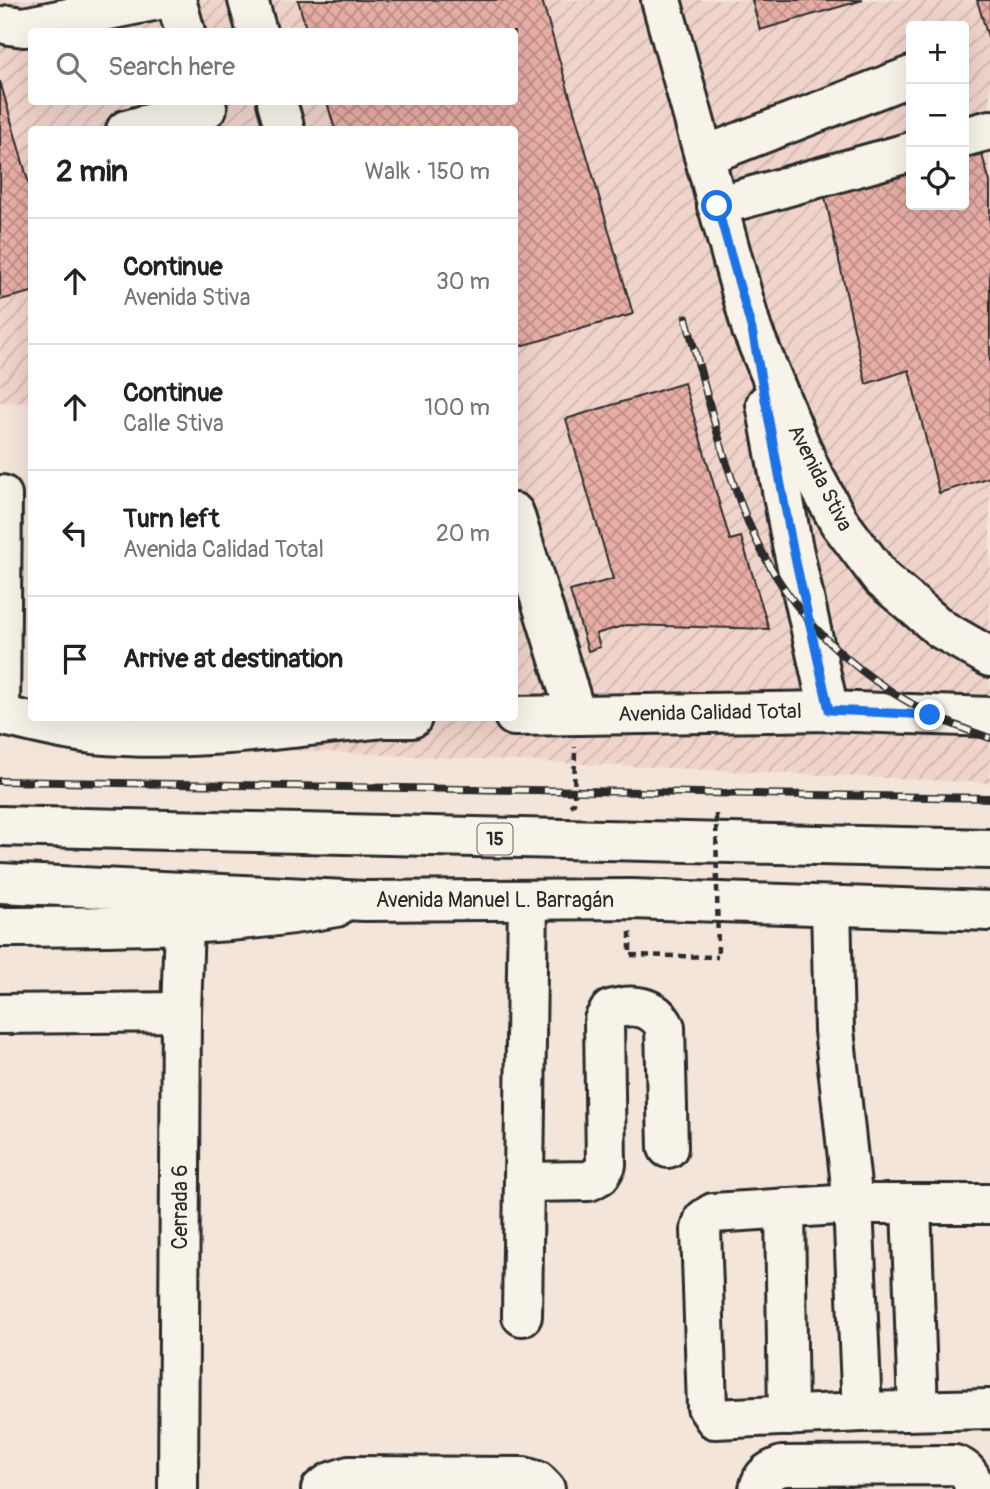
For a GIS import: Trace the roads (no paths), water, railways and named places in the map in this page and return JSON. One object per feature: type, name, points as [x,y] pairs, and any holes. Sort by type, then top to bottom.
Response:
[{"type":"main road","points":[[9,26],[24,27],[110,5],[158,0]]},
{"type":"main road","points":[[176,0],[184,28]]},
{"type":"main road","points":[[247,0],[256,28]]},
{"type":"main road","name":"Avenida Stiva","points":[[661,0],[752,330],[810,469],[839,522],[882,579],[941,629],[990,657]]},
{"type":"main road","points":[[704,156],[906,78]]},
{"type":"main road","points":[[278,105],[284,126]]},
{"type":"main road","points":[[146,126],[209,113]]},
{"type":"main road","points":[[969,136],[990,130]]},
{"type":"main road","points":[[717,206],[906,153]]},
{"type":"main road","points":[[752,330],[792,544],[829,710]]},
{"type":"main road","points":[[11,495],[0,715],[52,728],[93,734],[197,737],[232,725],[318,721]]},
{"type":"main road","points":[[518,526],[576,715]]},
{"type":"main road","name":"Avenida Calidad Total","points":[[518,716],[829,710],[990,717]]},
{"type":"main road","name":"15","points":[[0,827],[990,849]]},
{"type":"main road","name":"Avenida Manuel L. Barragán","points":[[0,883],[365,901],[631,899],[990,911]]},
{"type":"main road","points":[[522,1316],[528,900]]},
{"type":"main road","points":[[0,927],[184,925],[258,920],[365,901]]},
{"type":"main road","points":[[831,906],[834,1030],[853,1204],[862,1412]]},
{"type":"main road","name":"Cerrada 6","points":[[178,1489],[184,925]]},
{"type":"main road","points":[[525,1182],[589,1181],[600,1175],[606,1165],[604,1020],[610,1010],[620,1007],[648,1008],[659,1015],[665,1027],[668,1148]]},
{"type":"main road","points":[[0,1014],[181,1012]]},
{"type":"main road","points":[[990,1204],[853,1204],[713,1213],[704,1219],[701,1229],[707,1407],[715,1419],[990,1409]]},
{"type":"main road","points":[[911,1204],[918,1410]]},
{"type":"main road","points":[[785,1208],[789,1416]]},
{"type":"main road","points":[[771,1477],[964,1477]]},
{"type":"main road","points":[[335,1483],[535,1483]]},
{"type":"railway","points":[[686,318],[738,497],[767,560],[789,596],[815,628],[845,657],[878,682],[950,723],[990,738]]},
{"type":"railway","points":[[0,781],[990,798]]}]
